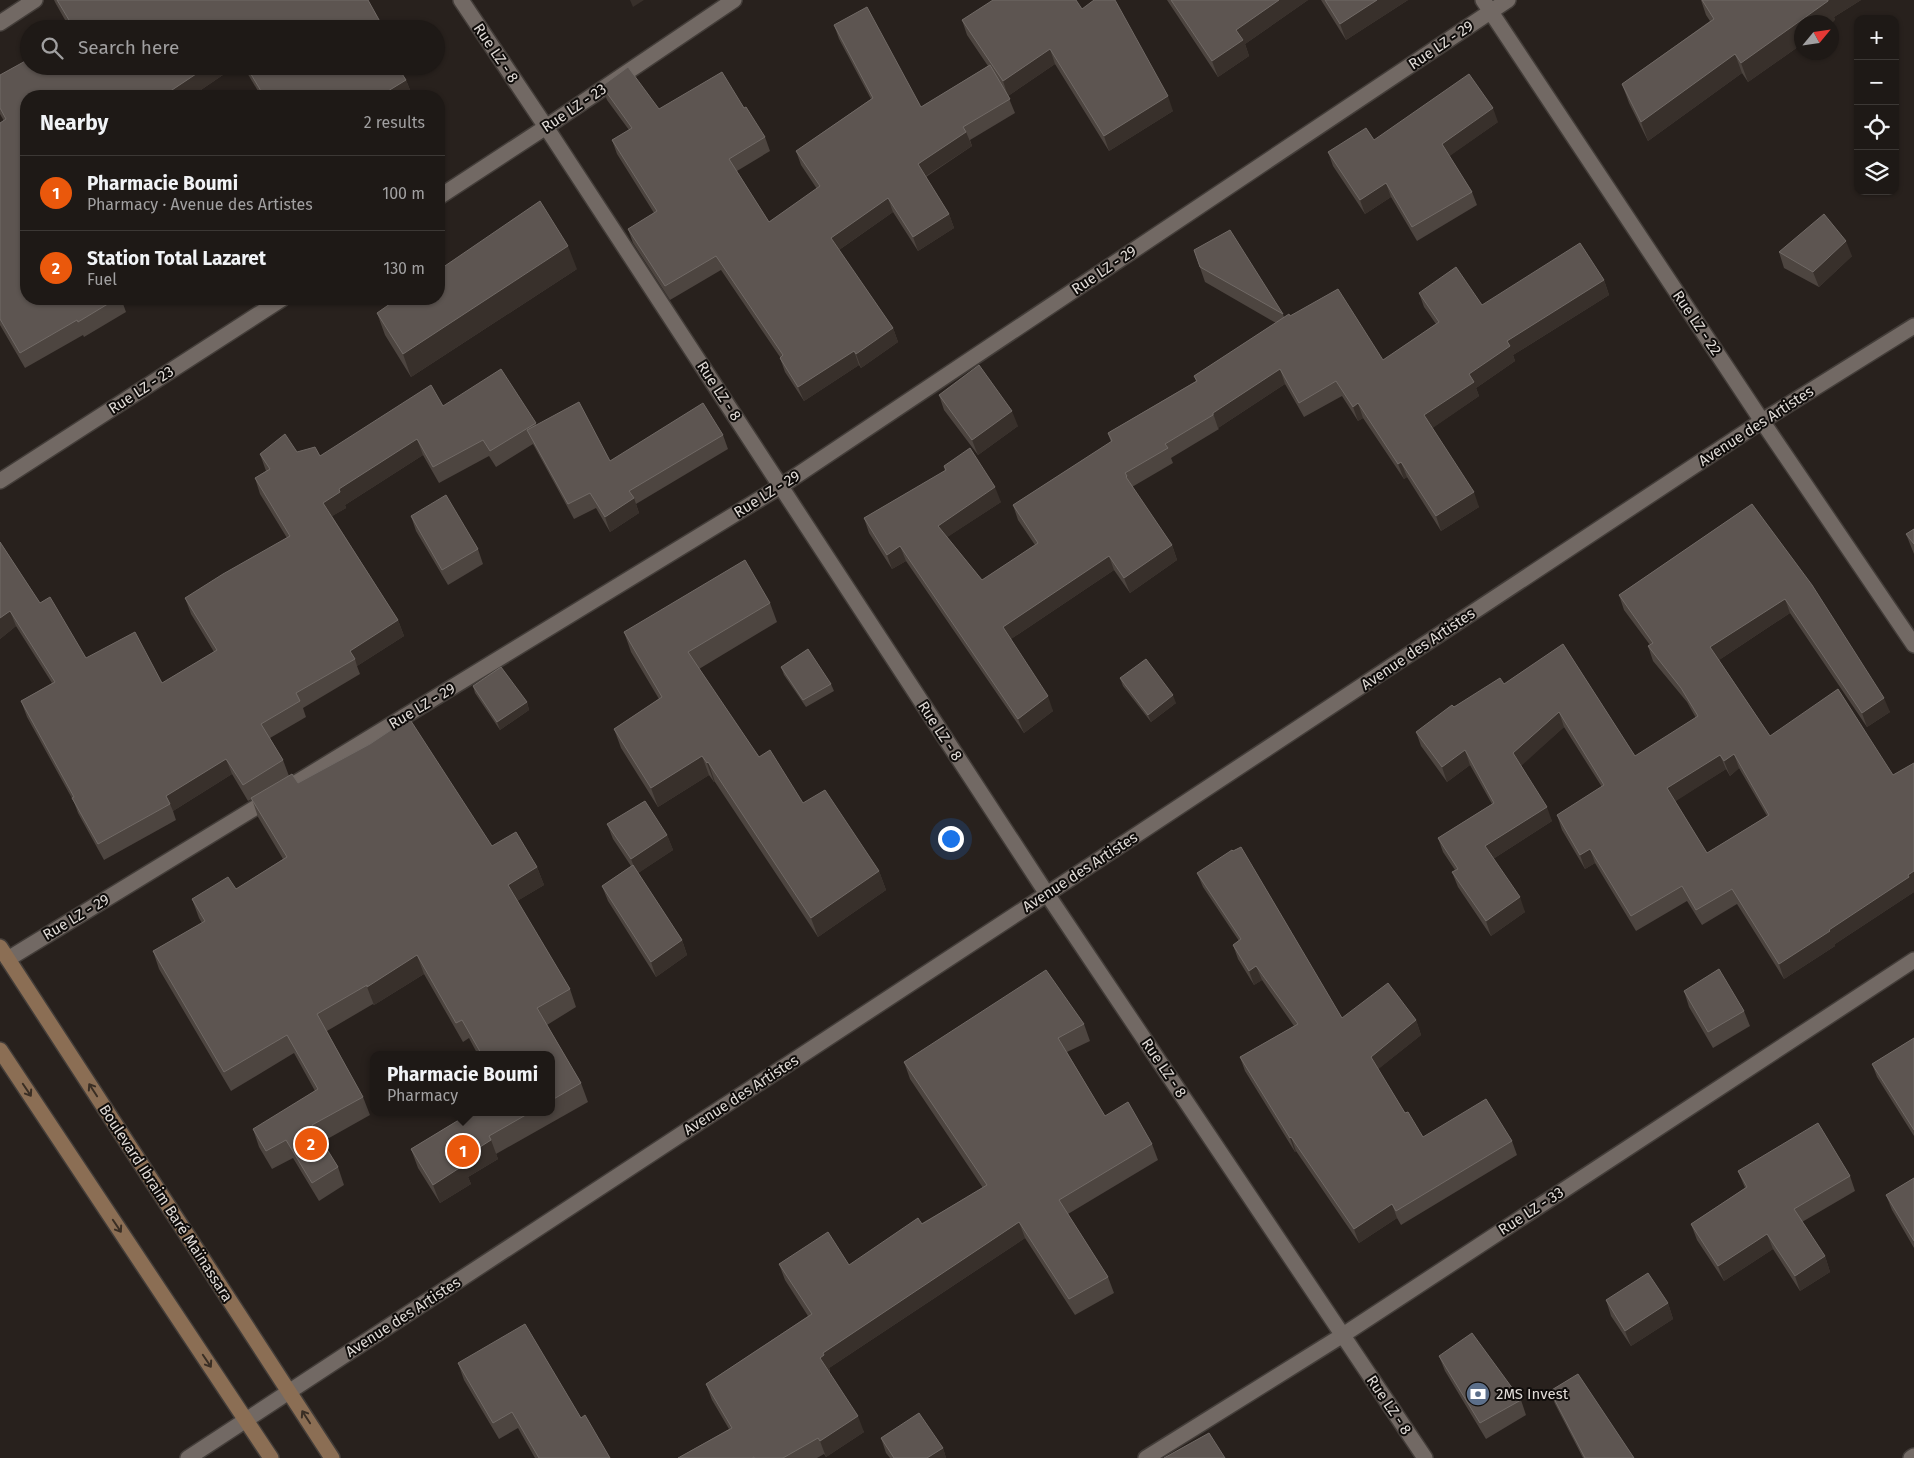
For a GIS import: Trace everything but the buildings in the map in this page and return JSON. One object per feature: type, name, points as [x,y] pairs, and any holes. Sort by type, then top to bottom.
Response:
[{"type":"main road","name":"Boulevard Ibraim Baré Maïnassara","points":[[4,953],[332,1458]]},
{"type":"main road","points":[[0,1050],[271,1458]]},
{"type":"street","points":[[0,23],[35,0]]},
{"type":"street","name":"Rue LZ - 8","points":[[460,0],[546,127],[1047,894],[1425,1458]]},
{"type":"street","name":"Rue LZ - 23","points":[[445,193],[734,0]]},
{"type":"street","name":"Rue LZ - 29","points":[[4,953],[781,486],[1487,6],[1508,0]]},
{"type":"street","name":"Rue LZ - 22","points":[[1487,6],[1762,421],[1914,645]]},
{"type":"street","name":"Rue LZ - 23","points":[[0,481],[273,305]]},
{"type":"street","name":"Avenue des Artistes","points":[[188,1458],[1047,894],[1762,421],[1914,326]]},
{"type":"street","name":"Rue LZ - 33","points":[[1146,1458],[1343,1334],[1914,960]]},
{"type":"place","name":"Station Total Lazaret","points":[[311,1144]]},
{"type":"place","name":"Pharmacie Boumi","points":[[463,1151]]},
{"type":"place","name":"2MS Invest","points":[[1478,1394]]}]
